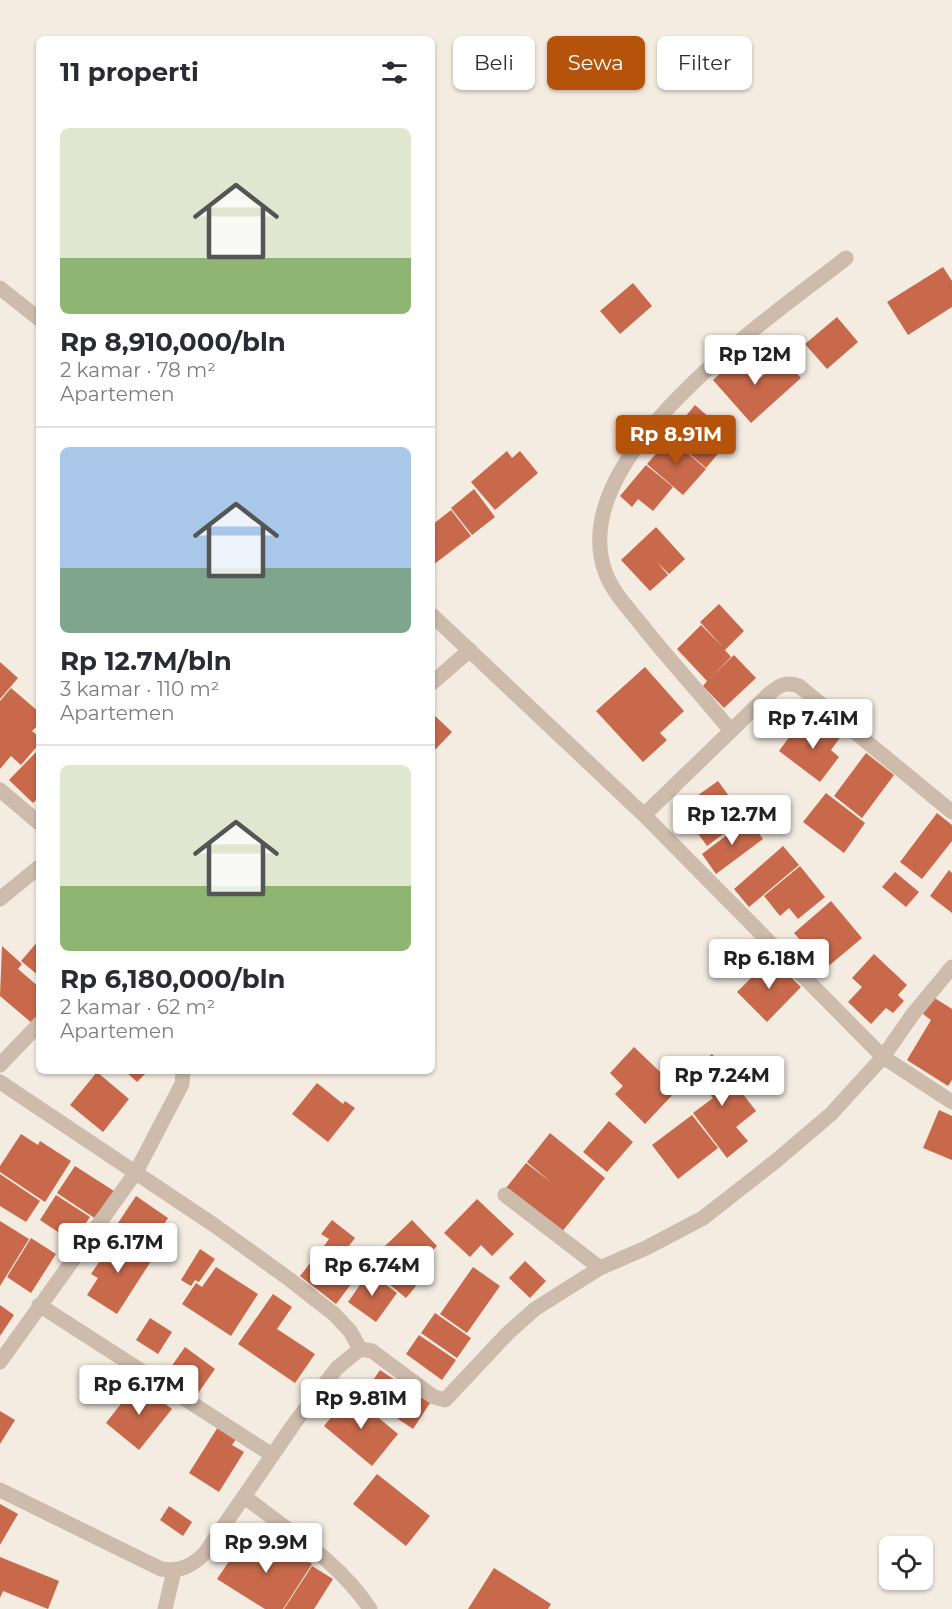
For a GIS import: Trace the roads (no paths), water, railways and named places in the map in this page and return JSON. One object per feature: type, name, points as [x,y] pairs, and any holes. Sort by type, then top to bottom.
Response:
[{"type":"street","points":[[731,731],[621,600],[607,575],[600,552],[600,527],[606,502],[627,459],[658,419],[722,358],[846,258]]},
{"type":"street","points":[[0,288],[36,317]]},
{"type":"street","points":[[435,618],[644,815],[883,1057],[952,1102]]},
{"type":"street","points":[[435,680],[470,650]]},
{"type":"street","points":[[644,815],[777,687],[792,683],[799,686],[952,812]]},
{"type":"street","points":[[0,790],[36,820]]},
{"type":"street","points":[[0,899],[36,869]]},
{"type":"street","points":[[0,1490],[161,1569],[174,1571],[186,1567],[200,1557],[337,1368],[360,1349],[372,1351],[434,1397],[445,1400],[508,1333],[536,1309],[600,1268],[673,1235],[711,1212],[831,1113],[883,1057],[913,1014],[952,967]]},
{"type":"street","points":[[0,1065],[36,1027]]},
{"type":"street","points":[[0,1362],[136,1172],[182,1084],[183,1074]]},
{"type":"street","points":[[0,1082],[223,1232],[334,1314],[350,1331],[360,1349]]},
{"type":"street","points":[[505,1195],[600,1268]]},
{"type":"street","points":[[39,1305],[272,1455]]},
{"type":"street","points":[[245,1497],[337,1570],[352,1584],[370,1609]]},
{"type":"street","points":[[165,1609],[174,1571]]}]
